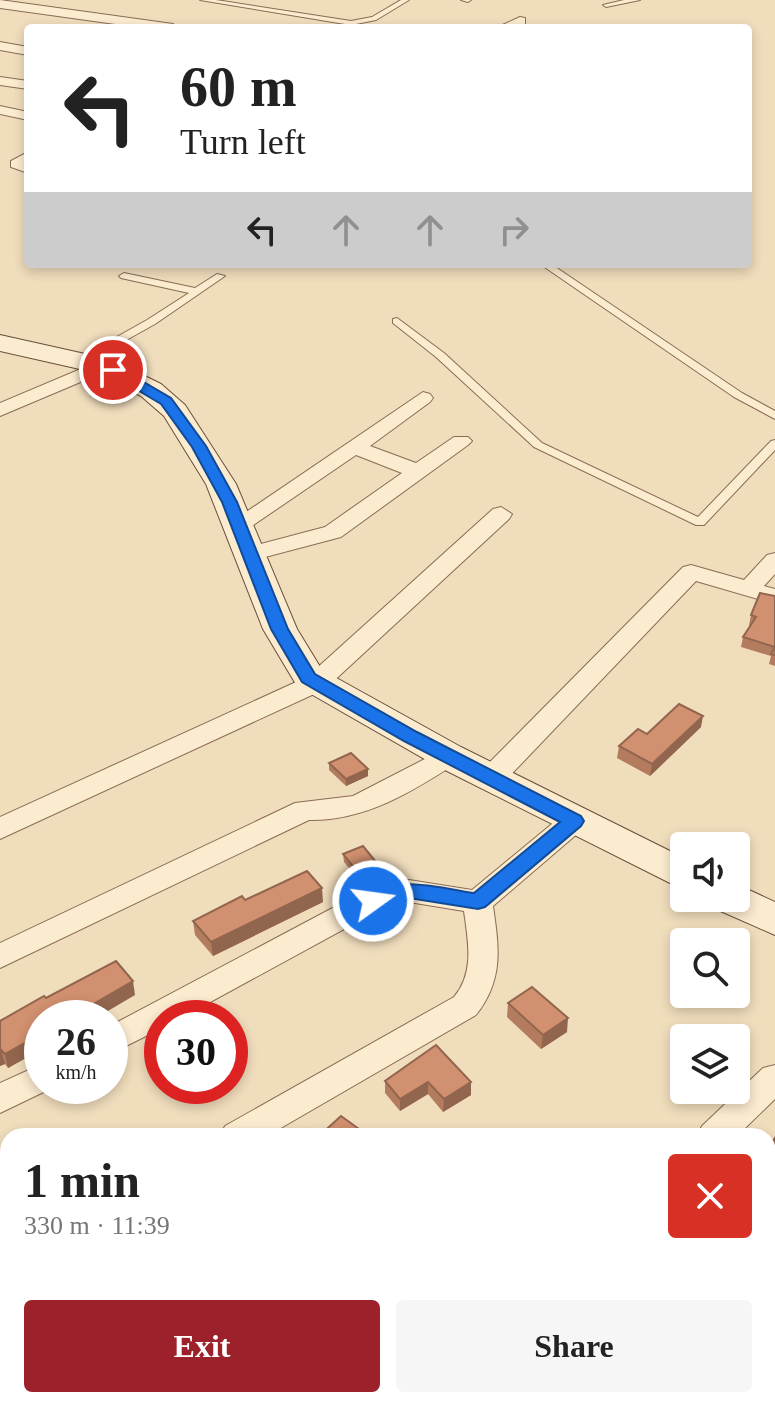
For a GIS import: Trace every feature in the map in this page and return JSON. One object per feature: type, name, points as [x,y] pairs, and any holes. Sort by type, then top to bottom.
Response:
[{"type":"street","points":[[0,4],[116,24]]},
{"type":"street","points":[[513,24],[520,21]]},
{"type":"street","points":[[0,46],[24,50]]},
{"type":"street","points":[[0,81],[24,84]]},
{"type":"street","points":[[0,110],[24,115]]},
{"type":"street","points":[[0,343],[94,362],[151,390],[175,411],[221,484],[280,629],[302,670],[316,683],[448,756],[670,868]]},
{"type":"street","points":[[0,410],[94,362]]},
{"type":"street","points":[[244,539],[354,447],[423,398]]},
{"type":"street","points":[[244,539],[321,538],[461,441]]},
{"type":"street","points":[[354,447],[419,472]]},
{"type":"street","points":[[0,829],[316,683],[501,514]]},
{"type":"street","points":[[750,588],[775,560]]},
{"type":"street","points":[[492,777],[691,572],[775,597]]},
{"type":"street","points":[[0,956],[305,810],[333,813],[353,806],[403,785],[448,756]]},
{"type":"street","points":[[128,1031],[384,894],[409,891],[478,902],[574,821]]},
{"type":"street","points":[[251,1128],[465,1006],[483,983],[485,969],[478,902]]},
{"type":"street","points":[[750,908],[775,920]]},
{"type":"street","points":[[722,1128],[775,1078]]},
{"type":"street","points":[[0,1099],[24,1086]]},
{"type":"lane","points":[[203,0],[351,23],[374,19],[406,0]]},
{"type":"lane","points":[[606,5],[637,0]]},
{"type":"lane","points":[[551,268],[738,395],[775,416]]},
{"type":"lane","points":[[124,276],[195,291]]},
{"type":"lane","points":[[94,362],[220,276]]},
{"type":"lane","points":[[397,321],[440,355],[538,445],[700,522],[775,443]]},
{"type":"building","points":[[760,593],[775,596],[775,647],[743,637],[756,617],[751,615]]},
{"type":"building","points":[[679,704],[703,716],[652,764],[619,746],[638,729],[647,734]]},
{"type":"building","points":[[351,753],[368,769],[346,779],[329,763]]},
{"type":"building","points":[[363,846],[376,862],[356,870],[343,854]]},
{"type":"building","points":[[307,871],[322,888],[211,942],[193,921],[242,896],[245,900]]},
{"type":"building","points":[[116,961],[133,981],[100,1000],[37,1000]]},
{"type":"building","points":[[532,987],[568,1018],[543,1035],[508,1003]]},
{"type":"building","points":[[24,1007],[24,1043],[5,1054],[0,1051],[0,1021]]},
{"type":"building","points":[[436,1045],[471,1082],[444,1099],[428,1082],[400,1099],[385,1081]]},
{"type":"building","points":[[341,1116],[358,1128],[328,1128]]},
{"type":"route","points":[[113,370],[135,380],[166,401],[199,446],[230,502],[280,629],[309,678],[448,756],[574,821],[478,902],[409,891],[384,894],[373,901]]}]
